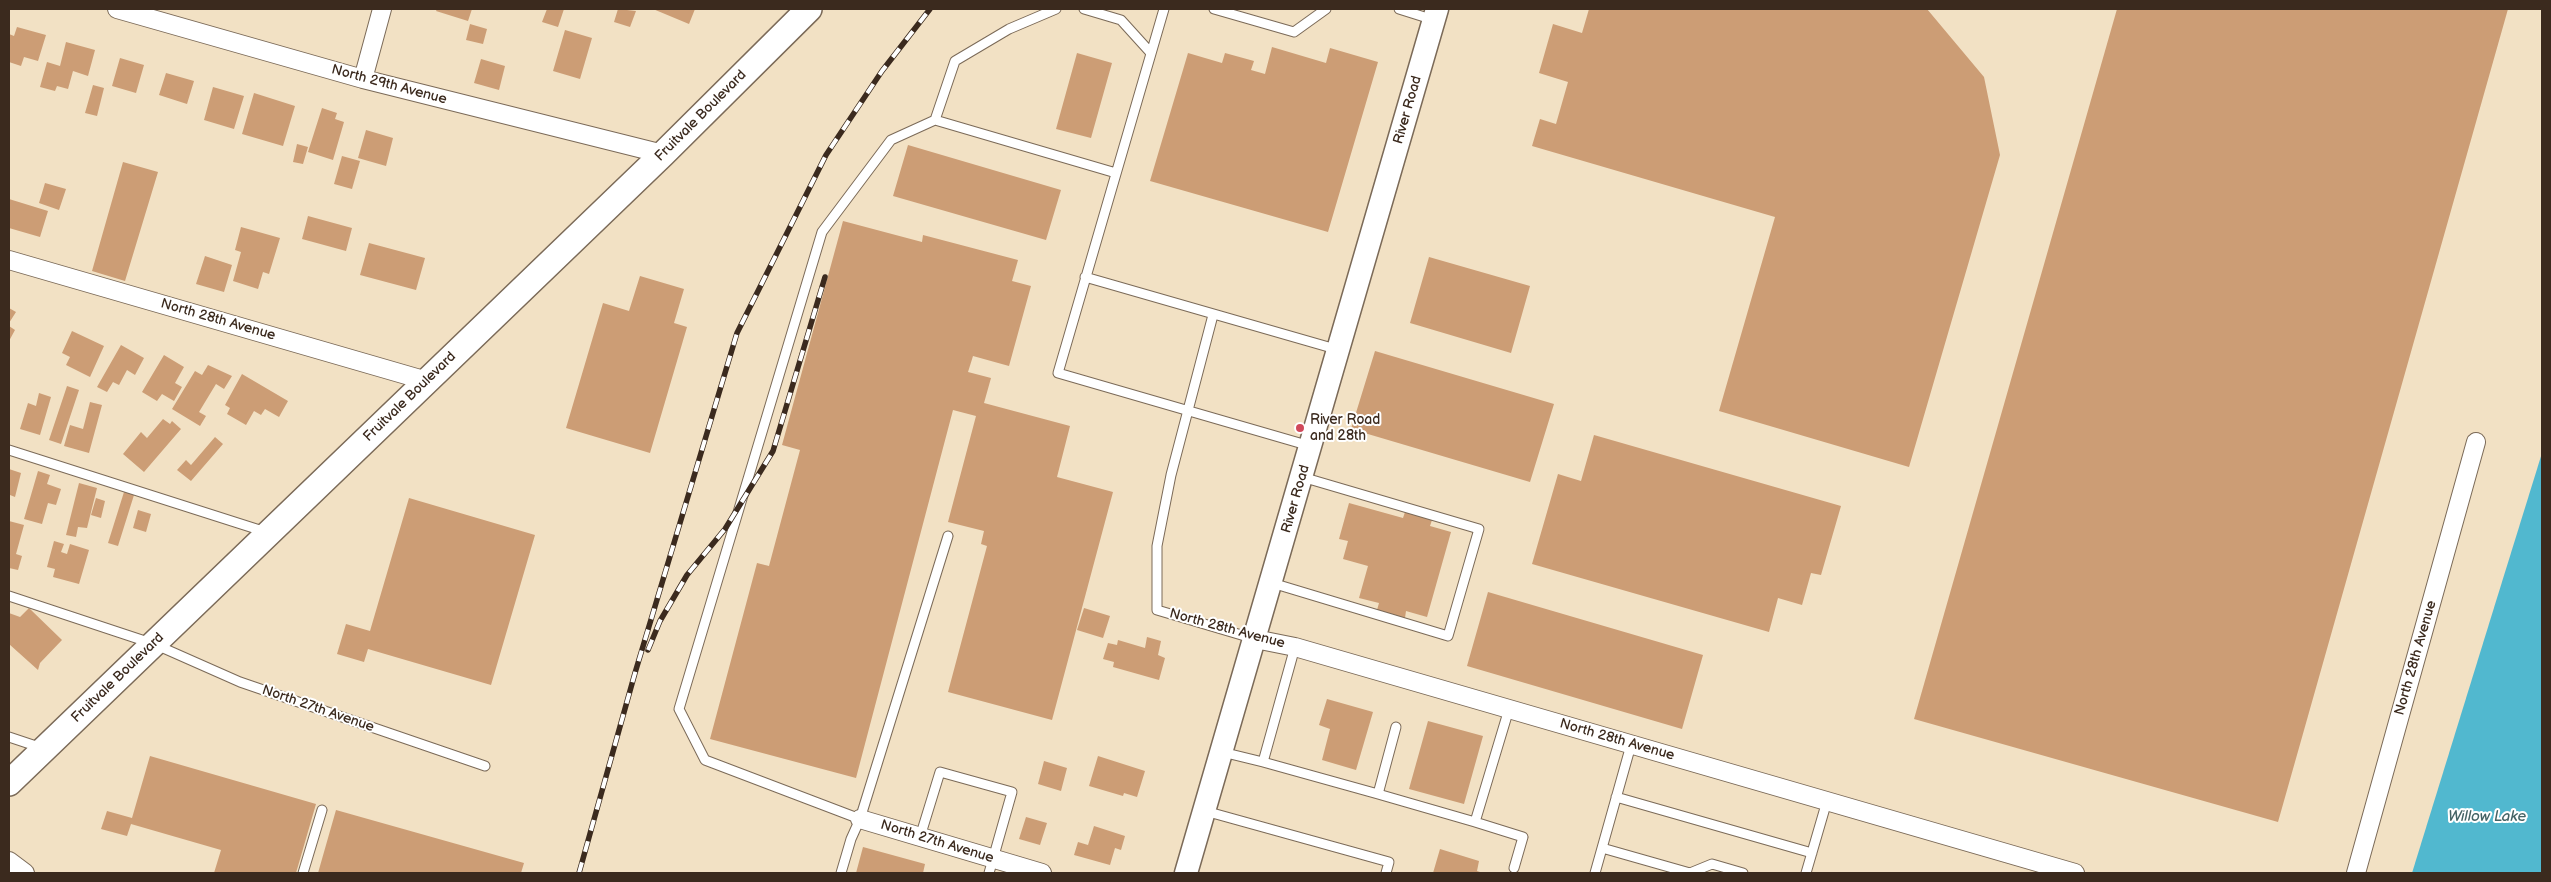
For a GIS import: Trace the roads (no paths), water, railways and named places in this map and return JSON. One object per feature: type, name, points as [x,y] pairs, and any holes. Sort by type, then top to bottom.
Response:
[{"type":"main road","name":"Fruitvale Boulevard","points":[[9,783],[663,154],[809,9]]},
{"type":"street","name":"North 29th Avenue","points":[[117,9],[362,80],[663,154]]},
{"type":"street","points":[[362,80],[382,9]]},
{"type":"street","name":"River Road","points":[[1186,873],[1436,14]]},
{"type":"street","name":"North 28th Avenue","points":[[9,260],[427,381]]},
{"type":"street","name":"North 28th Avenue","points":[[2356,873],[2476,442]]},
{"type":"street","name":"North 28th Avenue","points":[[1255,639],[1295,647],[2075,873]]},
{"type":"street","name":"North 27th Avenue","points":[[860,819],[920,837],[991,866],[1042,873]]},
{"type":"street","points":[[9,861],[25,873]]},
{"type":"lane","points":[[935,120],[955,61],[1009,30],[1056,9]]},
{"type":"lane","points":[[1084,9],[1121,20],[1150,52]]},
{"type":"lane","points":[[1164,9],[1058,373],[1311,446]]},
{"type":"lane","points":[[1214,9],[1294,32],[1326,9]]},
{"type":"lane","points":[[1399,9],[1436,14]]},
{"type":"lane","points":[[860,819],[705,760],[679,709],[822,232],[891,140],[935,120],[1116,173]]},
{"type":"lane","points":[[1085,277],[1339,350]]},
{"type":"lane","points":[[1186,411],[1213,315]]},
{"type":"lane","name":"North 28th Avenue","points":[[1186,411],[1157,546],[1157,610],[1255,639]]},
{"type":"lane","points":[[9,450],[269,533]]},
{"type":"lane","points":[[1271,583],[1448,636],[1479,529],[1302,476]]},
{"type":"lane","points":[[841,873],[860,819],[948,536]]},
{"type":"lane","name":"North 27th Avenue","points":[[9,596],[154,644],[240,682],[485,766]]},
{"type":"lane","points":[[1263,762],[1295,647]]},
{"type":"lane","points":[[1476,822],[1508,709]]},
{"type":"lane","points":[[1378,794],[1396,727]]},
{"type":"lane","points":[[9,736],[45,748]]},
{"type":"lane","points":[[1595,873],[1631,745]]},
{"type":"lane","points":[[1222,752],[1378,794],[1523,837],[1514,868]]},
{"type":"lane","points":[[920,837],[940,772],[1012,792],[991,866]]},
{"type":"lane","points":[[1616,797],[1812,853]]},
{"type":"lane","points":[[1806,873],[1827,801]]},
{"type":"lane","points":[[303,873],[322,810]]},
{"type":"lane","points":[[1205,811],[1389,862],[1386,873]]},
{"type":"lane","points":[[1602,848],[1690,873],[1712,864],[1743,873]]},
{"type":"water","name":"Willow Lake","points":[[2542,453],[2542,873],[2412,873],[2497,598]]},
{"type":"railway","points":[[579,873],[635,673],[737,333],[826,155],[882,71],[930,9]]},
{"type":"railway","points":[[648,650],[660,621],[687,575],[725,529],[773,451],[825,277]]},
{"type":"place","name":"River Road and 28th","points":[[1300,428]]}]
